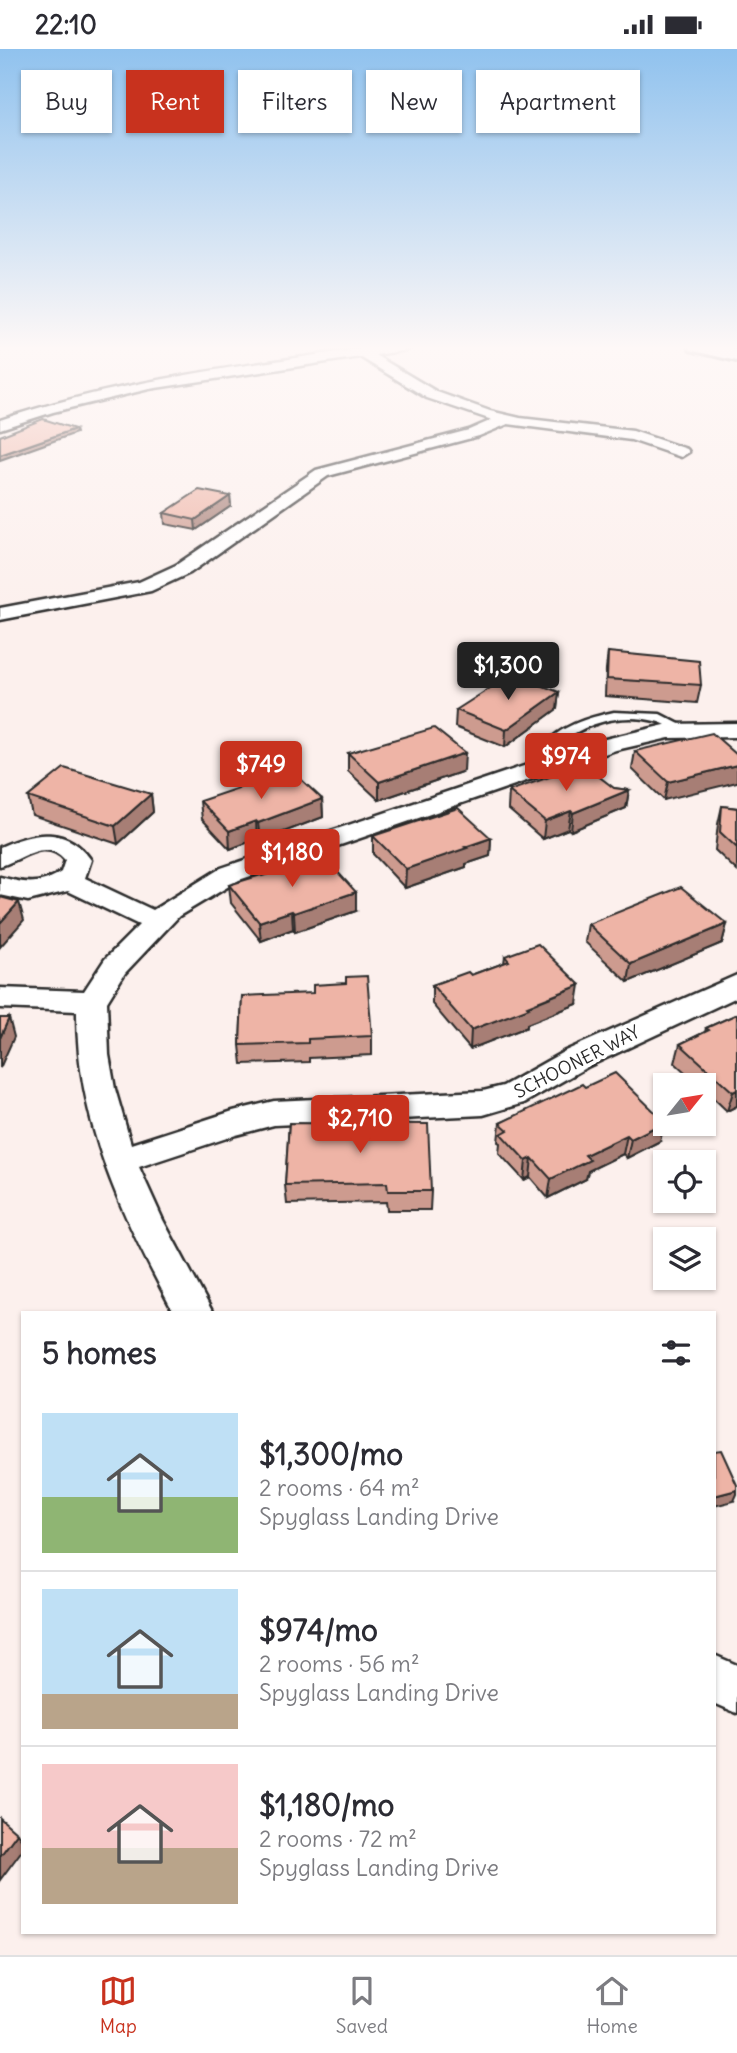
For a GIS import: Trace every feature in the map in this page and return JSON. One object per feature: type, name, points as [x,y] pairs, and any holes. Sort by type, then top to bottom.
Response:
[{"type":"street","points":[[0,614],[144,587],[183,569],[322,473],[467,435]]},
{"type":"street","points":[[625,435],[681,452]]},
{"type":"street","points":[[193,1311],[152,1239],[111,1136],[93,1056],[92,1002],[115,966],[156,922],[201,889],[261,862],[608,744],[685,730],[737,730]]},
{"type":"street","points":[[0,858],[32,843],[57,843],[75,853],[78,860],[78,868],[67,880],[50,889],[20,893],[0,885]]},
{"type":"street","points":[[67,880],[156,922]]},
{"type":"street","name":"SCHOONER WAY","points":[[121,1160],[233,1123],[274,1113],[483,1103],[513,1095],[576,1059],[737,985]]},
{"type":"street","points":[[0,998],[92,1002]]},
{"type":"street","points":[[716,1680],[737,1689]]},
{"type":"building","points":[[3,435],[58,435],[0,455],[0,436]]},
{"type":"building","points":[[199,490],[230,496],[195,520],[164,513]]},
{"type":"building","points":[[608,652],[699,661],[701,685],[607,679]]},
{"type":"building","points":[[512,674],[559,692],[506,730],[456,710]]},
{"type":"building","points":[[434,728],[465,753],[379,782],[348,753]]},
{"type":"building","points":[[712,733],[737,755],[737,765],[668,782],[635,751]]},
{"type":"building","points":[[584,765],[614,788],[629,790],[573,813],[571,811],[545,821],[509,791]]},
{"type":"building","points":[[64,768],[151,794],[115,826],[28,797]]},
{"type":"building","points":[[291,770],[322,799],[229,831],[200,801]]},
{"type":"building","points":[[722,806],[737,808],[737,848],[720,832]]},
{"type":"building","points":[[458,808],[491,838],[406,869],[373,836]]},
{"type":"building","points":[[323,856],[356,892],[259,922],[229,885],[262,876]]},
{"type":"building","points":[[681,887],[727,924],[631,964],[588,924]]},
{"type":"building","points":[[0,897],[19,902],[0,923]]},
{"type":"building","points":[[538,944],[580,985],[471,1030],[432,985],[509,961],[505,956]]},
{"type":"building","points":[[367,976],[372,1036],[308,1039],[308,1043],[240,1045],[242,996],[313,993],[313,985],[346,983],[346,977]]},
{"type":"building","points":[[737,1014],[737,1090],[733,1092],[716,1077],[716,1073],[712,1073],[680,1044],[709,1030],[706,1028]]},
{"type":"building","points":[[0,1018],[9,1018],[0,1038]]},
{"type":"building","points":[[615,1073],[653,1110],[653,1128],[631,1139],[627,1135],[585,1155],[590,1160],[551,1179],[532,1158],[526,1161],[501,1134],[508,1130],[500,1123],[582,1084],[585,1087]]},
{"type":"building","points":[[289,1123],[428,1124],[431,1191],[388,1191],[387,1183],[285,1185]]},
{"type":"building","points":[[721,1450],[737,1490],[716,1495],[716,1451]]},
{"type":"building","points":[[0,1818],[17,1833],[0,1856]]}]
